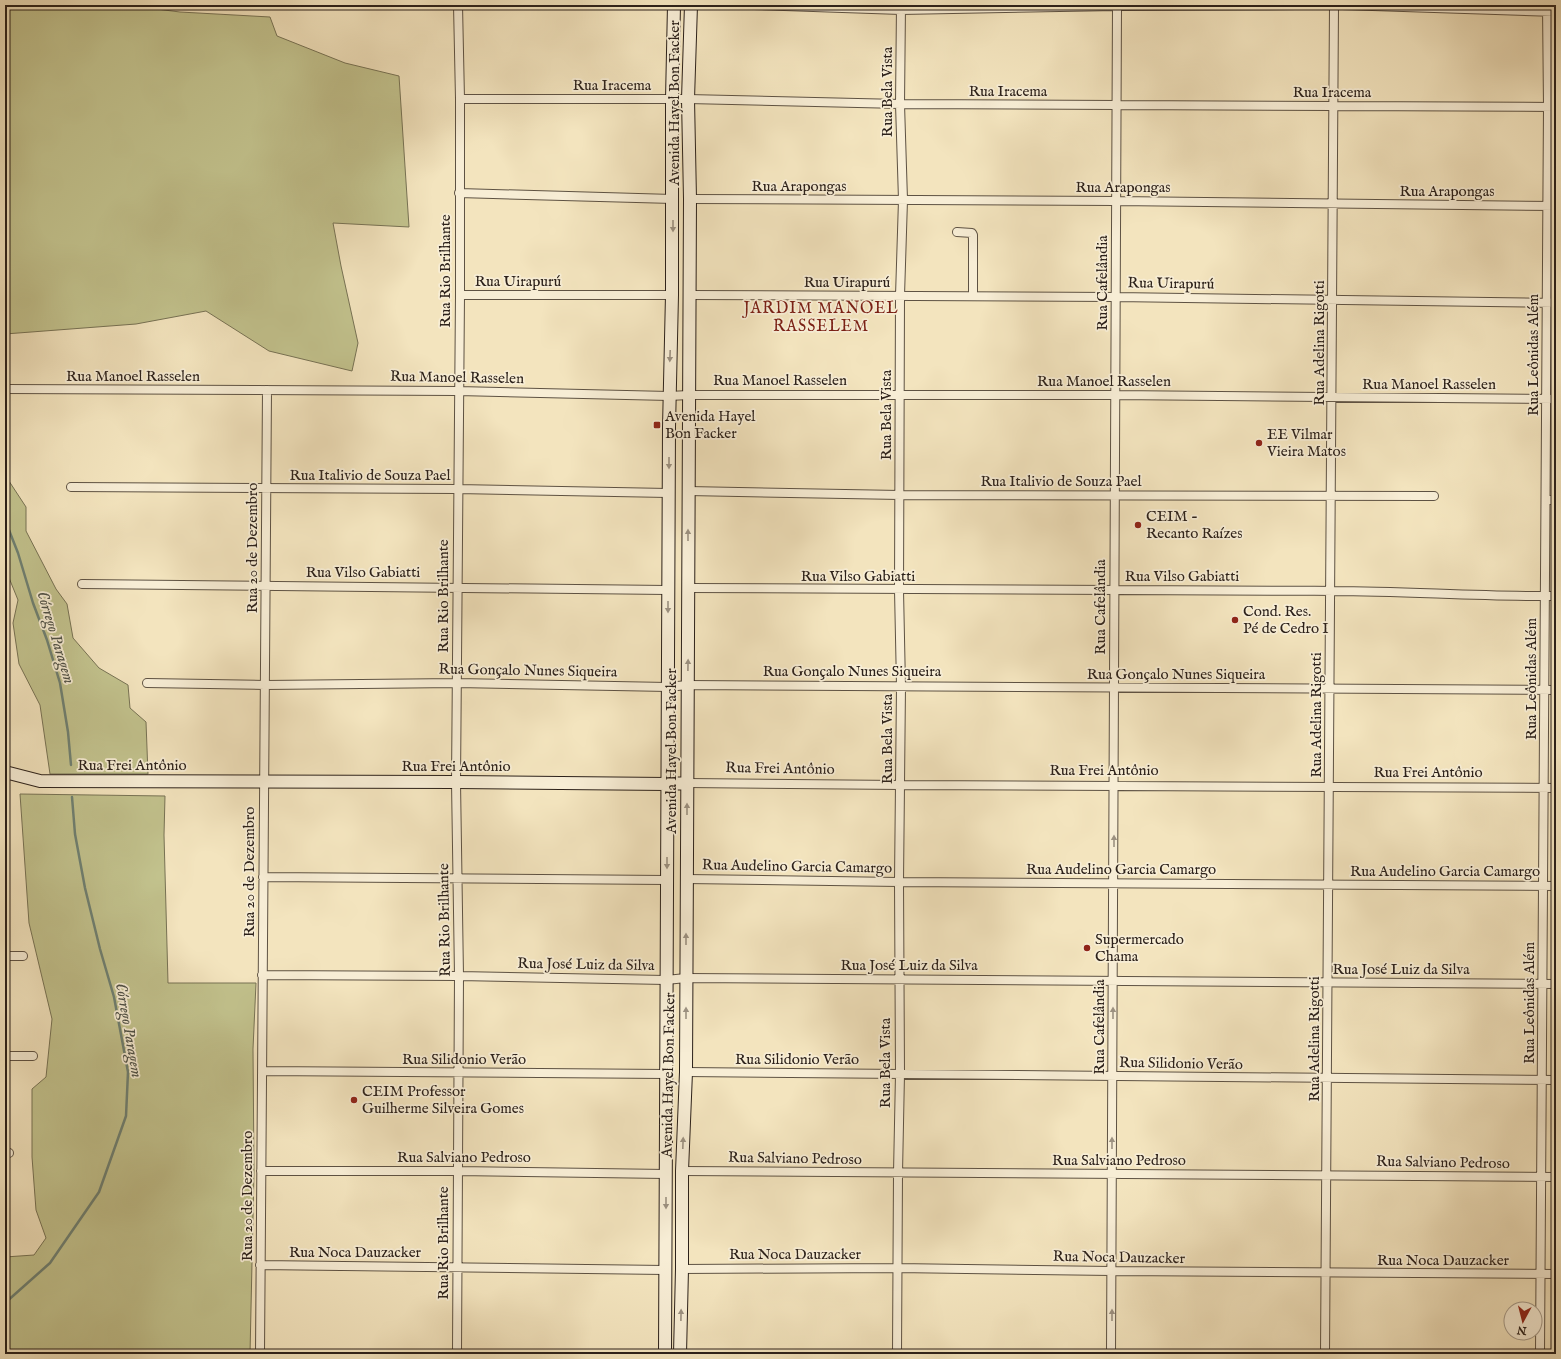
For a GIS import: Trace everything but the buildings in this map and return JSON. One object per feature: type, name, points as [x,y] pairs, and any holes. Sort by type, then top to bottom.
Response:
[{"type":"main road","name":"Avenida Hayel Bon Facker","points":[[665,1354],[668,493],[672,295],[672,99],[674,5]]},
{"type":"main road","name":"Avenida Hayel Bon Facker","points":[[680,1354],[682,1171],[686,1072],[690,199],[688,99],[691,5]]},
{"type":"main road","name":"Rua Frei Antônio","points":[[5,772],[40,781],[687,783]]},
{"type":"street","name":"Rua Rio Brilhante","points":[[457,1354],[457,1171],[460,976],[456,878],[456,587],[460,294],[460,99],[458,5]]},
{"type":"street","points":[[754,5],[901,8],[1297,5]]},
{"type":"street","name":"Rua Adelina Rigotti","points":[[1326,1354],[1334,5]]},
{"type":"street","points":[[1342,5],[1547,8],[1556,12]]},
{"type":"street","name":"Rua Cafelândia","points":[[1112,1354],[1117,6]]},
{"type":"street","name":"Rua Bela Vista","points":[[897,1354],[900,1074],[899,882],[901,786],[899,590],[900,296],[903,200],[900,104],[901,8]]},
{"type":"street","name":"Rua Leônidas Além","points":[[1540,1354],[1546,398],[1547,303],[1552,206],[1552,107],[1547,8]]},
{"type":"street","name":"Rua Iracema","points":[[460,99],[688,99],[900,104],[1552,107]]},
{"type":"street","points":[[459,193],[673,199]]},
{"type":"street","name":"Rua Arapongas","points":[[690,199],[1116,201],[1552,206]]},
{"type":"street","points":[[957,232],[973,235],[973,296]]},
{"type":"street","name":"Rua Uirapurú","points":[[460,294],[672,295]]},
{"type":"street","name":"Rua Uirapurú","points":[[689,295],[1116,297],[1556,303]]},
{"type":"street","name":"Rua Manoel Rasselen","points":[[5,389],[458,390],[669,396],[900,394],[1556,398]]},
{"type":"street","name":"Rua 20 de Dezembro","points":[[260,1354],[267,390]]},
{"type":"street","name":"Rua Italivio de Souza Pael","points":[[71,487],[457,489],[668,493]]},
{"type":"street","name":"Rua Italivio de Souza Pael","points":[[688,491],[900,495],[1115,494],[1434,496]]},
{"type":"street","points":[[1546,500],[1556,500]]},
{"type":"street","name":"Rua Vilso Gabiatti","points":[[82,584],[668,590]]},
{"type":"street","name":"Rua Vilso Gabiatti","points":[[688,588],[1331,591],[1556,596]]},
{"type":"street","name":"Rua Gonçalo Nunes Siqueira","points":[[147,683],[265,685],[457,683],[668,687],[687,685],[1556,690]]},
{"type":"street","name":"Rua Frei Antônio","points":[[687,783],[901,786],[1556,788]]},
{"type":"street","points":[[263,877],[667,880]]},
{"type":"street","name":"Rua Audelino Garcia Camargo","points":[[686,879],[899,882],[1556,886]]},
{"type":"street","points":[[5,956],[23,956]]},
{"type":"street","name":"Rua José Luiz da Silva","points":[[262,975],[460,976],[666,980],[686,978],[1556,984]]},
{"type":"street","points":[[5,1056],[33,1056]]},
{"type":"street","name":"Rua Silidonio Verão","points":[[262,1071],[666,1074]]},
{"type":"street","name":"Rua Silidonio Verão","points":[[686,1072],[1556,1080]]},
{"type":"street","name":"Rua Salviano Pedroso","points":[[261,1171],[457,1171],[666,1174]]},
{"type":"street","name":"Rua Salviano Pedroso","points":[[682,1171],[1112,1175],[1327,1174],[1556,1177]]},
{"type":"street","name":"Rua Noca Dauzacker","points":[[260,1265],[665,1270]]},
{"type":"street","name":"Rua Noca Dauzacker","points":[[682,1269],[897,1268],[1556,1274]]},
{"type":"green space","points":[[5,5],[125,5],[180,12],[270,17],[277,36],[345,63],[399,76],[409,227],[333,223],[358,343],[352,371],[269,351],[206,311],[136,324],[5,334]]},
{"type":"green space","points":[[5,475],[26,507],[26,531],[56,589],[67,604],[73,638],[99,668],[128,685],[130,708],[146,722],[148,774],[50,774],[40,705],[19,664],[13,623],[18,600],[5,568]]},
{"type":"green space","points":[[20,794],[165,796],[164,835],[168,983],[256,983],[253,1049],[254,1172],[250,1354],[5,1354],[5,1257],[34,1255],[46,1238],[36,1210],[32,1157],[32,1089],[46,1077],[52,1019],[29,923]]},
{"type":"waterway","name":"Córrego Paragem","points":[[5,520],[18,553],[60,683],[68,732],[71,765]]},
{"type":"waterway","name":"Córrego Paragem","points":[[5,1303],[50,1263],[99,1192],[126,1116],[128,1072],[114,997],[85,888],[75,834],[72,797]]},
{"type":"place","name":"Avenida Hayel Bon Facker","points":[[657,425]]},
{"type":"place","name":"EE Vilmar Vieira Matos","points":[[1259,443]]},
{"type":"place","name":"CEIM - Recanto Raízes","points":[[1138,525]]},
{"type":"place","name":"Cond. Res. Pé de Cedro I","points":[[1235,620]]},
{"type":"place","name":"Supermercado Chama","points":[[1087,948]]},
{"type":"place","name":"CEIM Professor Guilherme Silveira Gomes","points":[[354,1100]]},
{"type":"district","name":"JARDIM MANOEL RASSELEM","points":[[821,316]]}]
